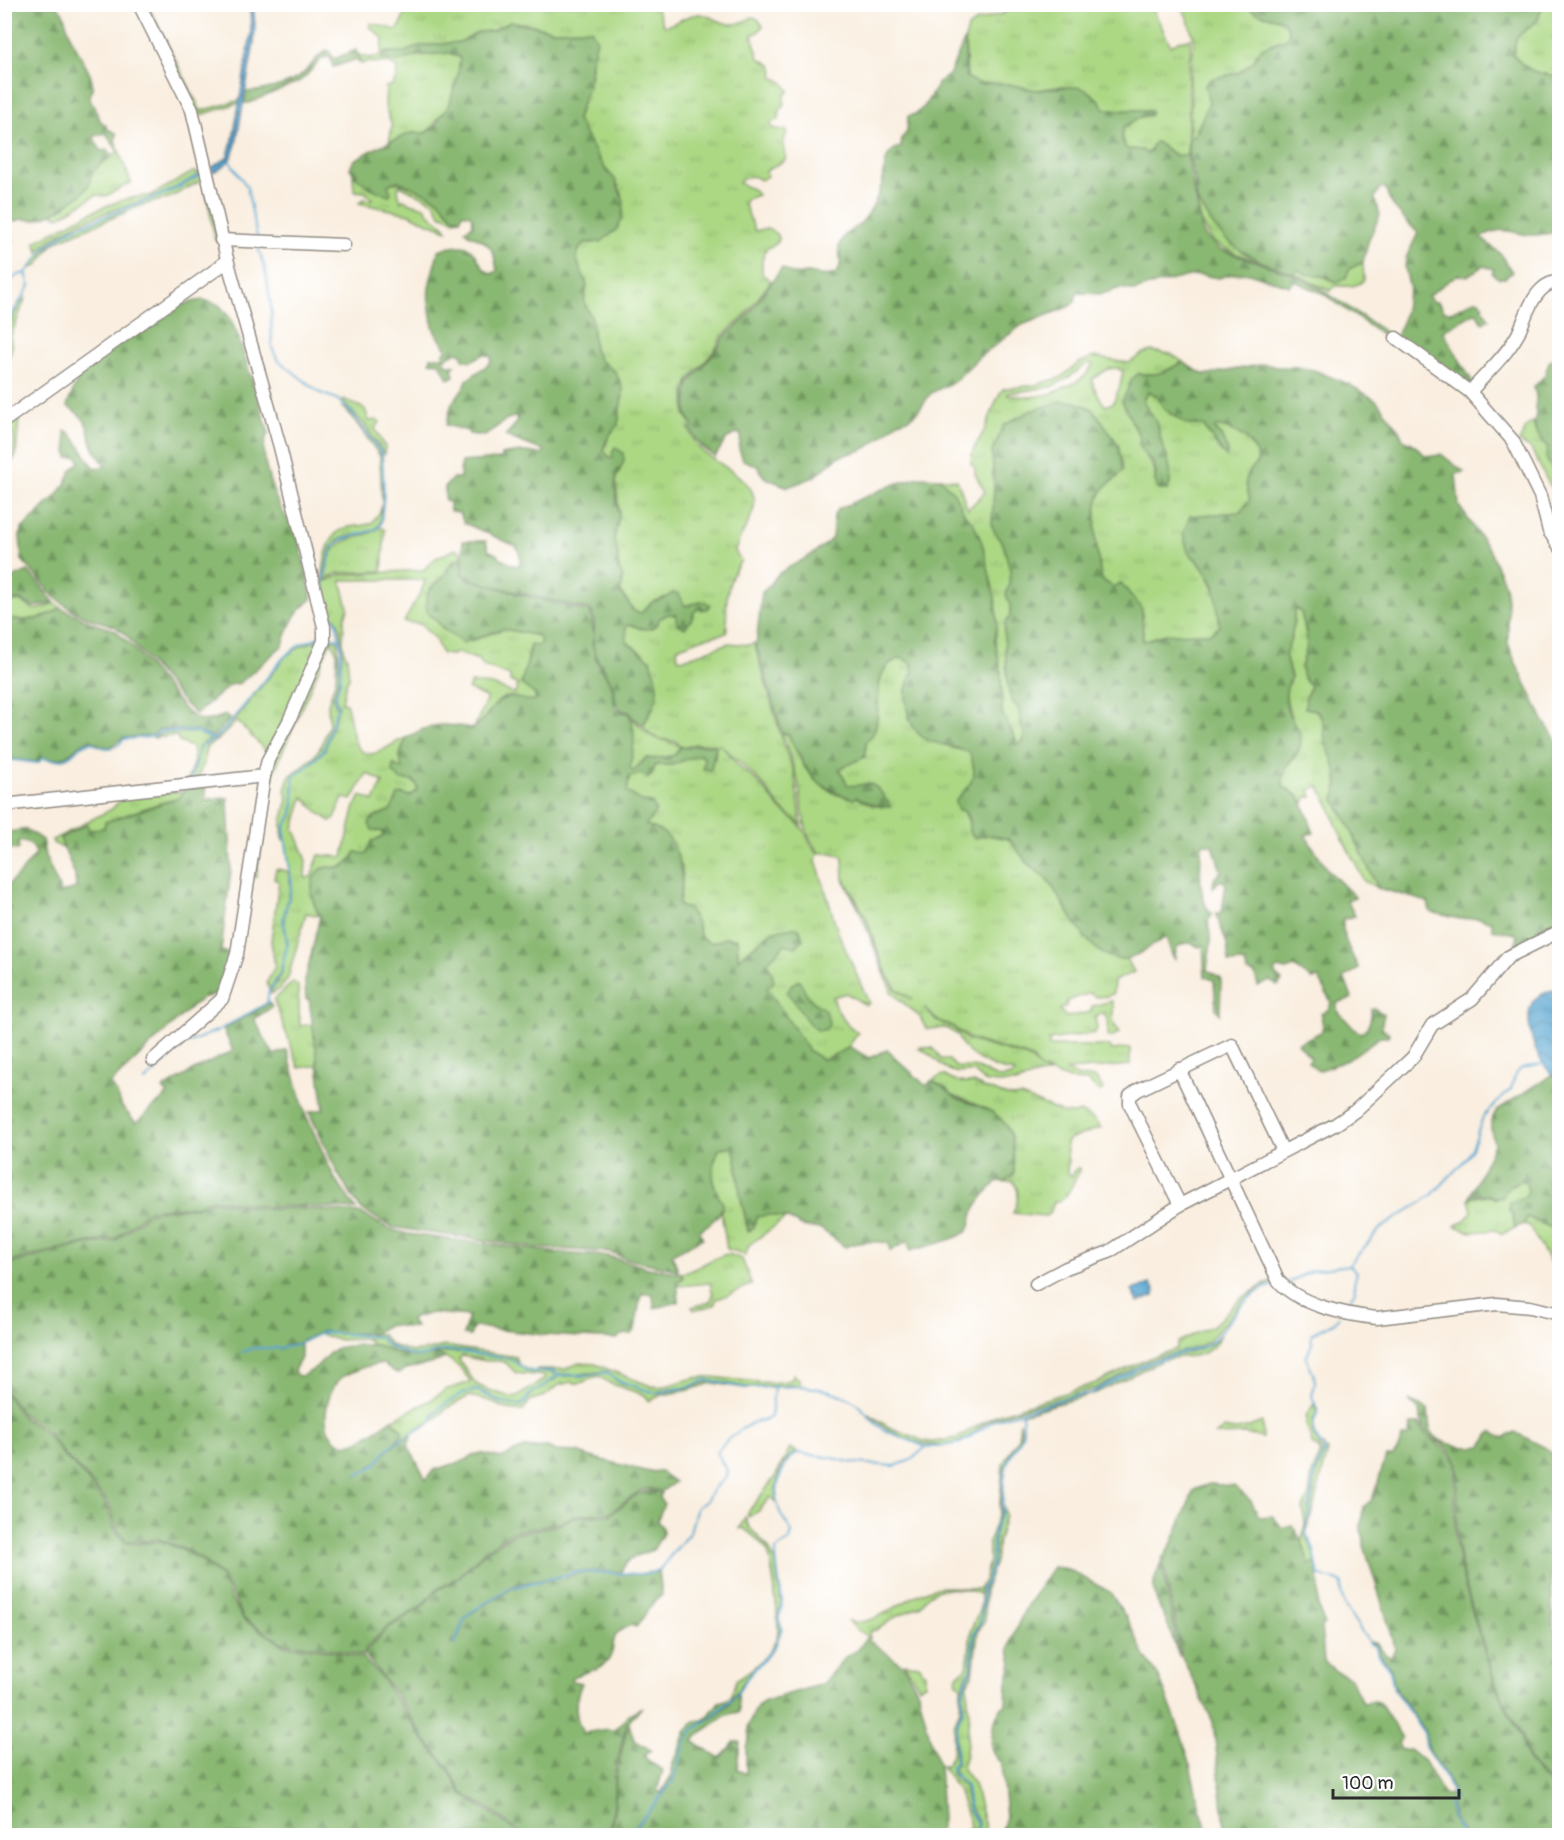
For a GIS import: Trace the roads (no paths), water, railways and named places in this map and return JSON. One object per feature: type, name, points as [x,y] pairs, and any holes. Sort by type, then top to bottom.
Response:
[{"type":"street","points":[[139,4],[192,110],[221,240],[280,447],[325,633],[324,641],[289,721],[268,760],[237,954],[222,999],[153,1060]]},
{"type":"street","points":[[221,240],[344,245]]},
{"type":"street","points":[[4,421],[221,266],[227,259]]},
{"type":"street","points":[[1470,392],[1496,365],[1517,335],[1541,290],[1560,281]]},
{"type":"street","points":[[1396,338],[1470,392],[1513,441],[1536,487],[1549,531],[1560,547]]},
{"type":"street","points":[[4,805],[264,776]]},
{"type":"street","points":[[1036,1284],[1066,1268],[1108,1252],[1179,1205],[1313,1137],[1355,1111],[1413,1057],[1432,1025],[1472,999],[1508,957],[1560,931]]},
{"type":"street","points":[[1179,1205],[1130,1104],[1130,1096],[1179,1069],[1232,1046],[1283,1151]]},
{"type":"street","points":[[1179,1069],[1278,1280],[1287,1289],[1314,1303],[1351,1314],[1377,1318],[1497,1304],[1530,1307],[1560,1314]]},
{"type":"water","points":[[250,5],[253,5],[254,43],[236,144],[228,161],[213,172],[211,168],[227,158],[233,139],[251,34]]},
{"type":"water","points":[[1560,988],[1559,1077],[1551,1073],[1538,1055],[1530,1031],[1529,1019],[1530,1008],[1536,998]]},
{"type":"water","points":[[1150,1284],[1155,1290],[1154,1296],[1138,1302],[1132,1290]]},
{"type":"waterway","points":[[229,160],[247,187],[257,237]]},
{"type":"waterway","points":[[4,285],[18,275],[26,273],[47,246],[70,230],[169,192],[202,174]]},
{"type":"waterway","points":[[145,1081],[183,1045],[221,1029],[267,1003],[269,991],[281,973],[288,943],[283,919],[292,886],[284,828],[294,805],[293,777],[324,750],[338,705],[334,699],[340,682],[341,646],[336,621],[326,604],[323,581],[333,546],[341,540],[377,529],[381,524],[384,493],[382,454],[351,412],[337,399],[320,393],[278,360],[272,348],[271,306],[266,273],[258,247]]},
{"type":"waterway","points":[[4,352],[11,315],[30,286],[26,273]]},
{"type":"waterway","points":[[191,780],[201,746],[223,731],[284,657],[299,645],[319,637]]},
{"type":"waterway","points":[[328,638],[340,638]]},
{"type":"waterway","points":[[4,759],[38,763],[43,758],[61,760],[84,744],[91,742],[104,748],[112,748],[124,739],[152,737],[162,731],[197,732],[214,739]]},
{"type":"waterway","points":[[1288,1282],[1314,1270],[1349,1265],[1380,1229],[1432,1195],[1465,1160],[1472,1149],[1483,1117],[1511,1089],[1516,1073],[1522,1068],[1543,1064]]},
{"type":"waterway","points":[[1344,1308],[1355,1291],[1354,1283],[1357,1272],[1350,1265]]},
{"type":"waterway","points":[[243,1352],[254,1348],[296,1345],[323,1332],[380,1337],[388,1346],[410,1355],[423,1356],[441,1351],[455,1351],[511,1359],[526,1370],[536,1372],[554,1371],[559,1375],[588,1375],[607,1372],[617,1380],[655,1393],[689,1387],[706,1380],[746,1388],[803,1386],[830,1391],[846,1397],[858,1404],[875,1423],[886,1431],[926,1447],[936,1447],[961,1443],[995,1420],[1073,1396],[1092,1393],[1148,1363],[1205,1346],[1214,1340],[1241,1306],[1253,1295],[1264,1288],[1277,1285]]},
{"type":"waterway","points":[[1339,1316],[1335,1322],[1311,1334],[1312,1344],[1306,1358],[1314,1376],[1312,1396],[1318,1411],[1314,1421],[1314,1434],[1324,1450],[1324,1455],[1315,1472],[1306,1533],[1313,1547],[1319,1575],[1342,1583],[1341,1594],[1346,1608],[1390,1670],[1394,1690],[1424,1733],[1425,1747],[1446,1779],[1454,1798],[1449,1803],[1452,1816],[1463,1836]]},
{"type":"waterway","points":[[357,1475],[376,1465],[387,1449],[430,1423],[441,1407],[462,1393],[478,1390],[500,1402],[520,1406],[529,1395],[559,1375]]},
{"type":"waterway","points":[[454,1645],[465,1618],[510,1588],[578,1572],[640,1574],[660,1569],[690,1532],[697,1507],[706,1501],[714,1488],[726,1477],[727,1471],[717,1453],[735,1434],[747,1426],[771,1417],[774,1388]]},
{"type":"waterway","points":[[968,1836],[977,1828],[977,1822],[969,1809],[966,1786],[952,1772],[951,1767],[956,1762],[955,1738],[963,1708],[962,1696],[965,1682],[971,1672],[974,1635],[981,1622],[983,1594],[981,1590],[991,1568],[995,1528],[1002,1511],[1005,1471],[1022,1436],[1021,1413]]},
{"type":"waterway","points":[[632,1836],[635,1828],[672,1782],[684,1746],[693,1730],[735,1696],[776,1645],[782,1628],[780,1620],[782,1599],[776,1550],[790,1540],[792,1532],[781,1515],[776,1499],[779,1478],[790,1457],[797,1453],[854,1463],[895,1466],[911,1460],[926,1447]]}]
